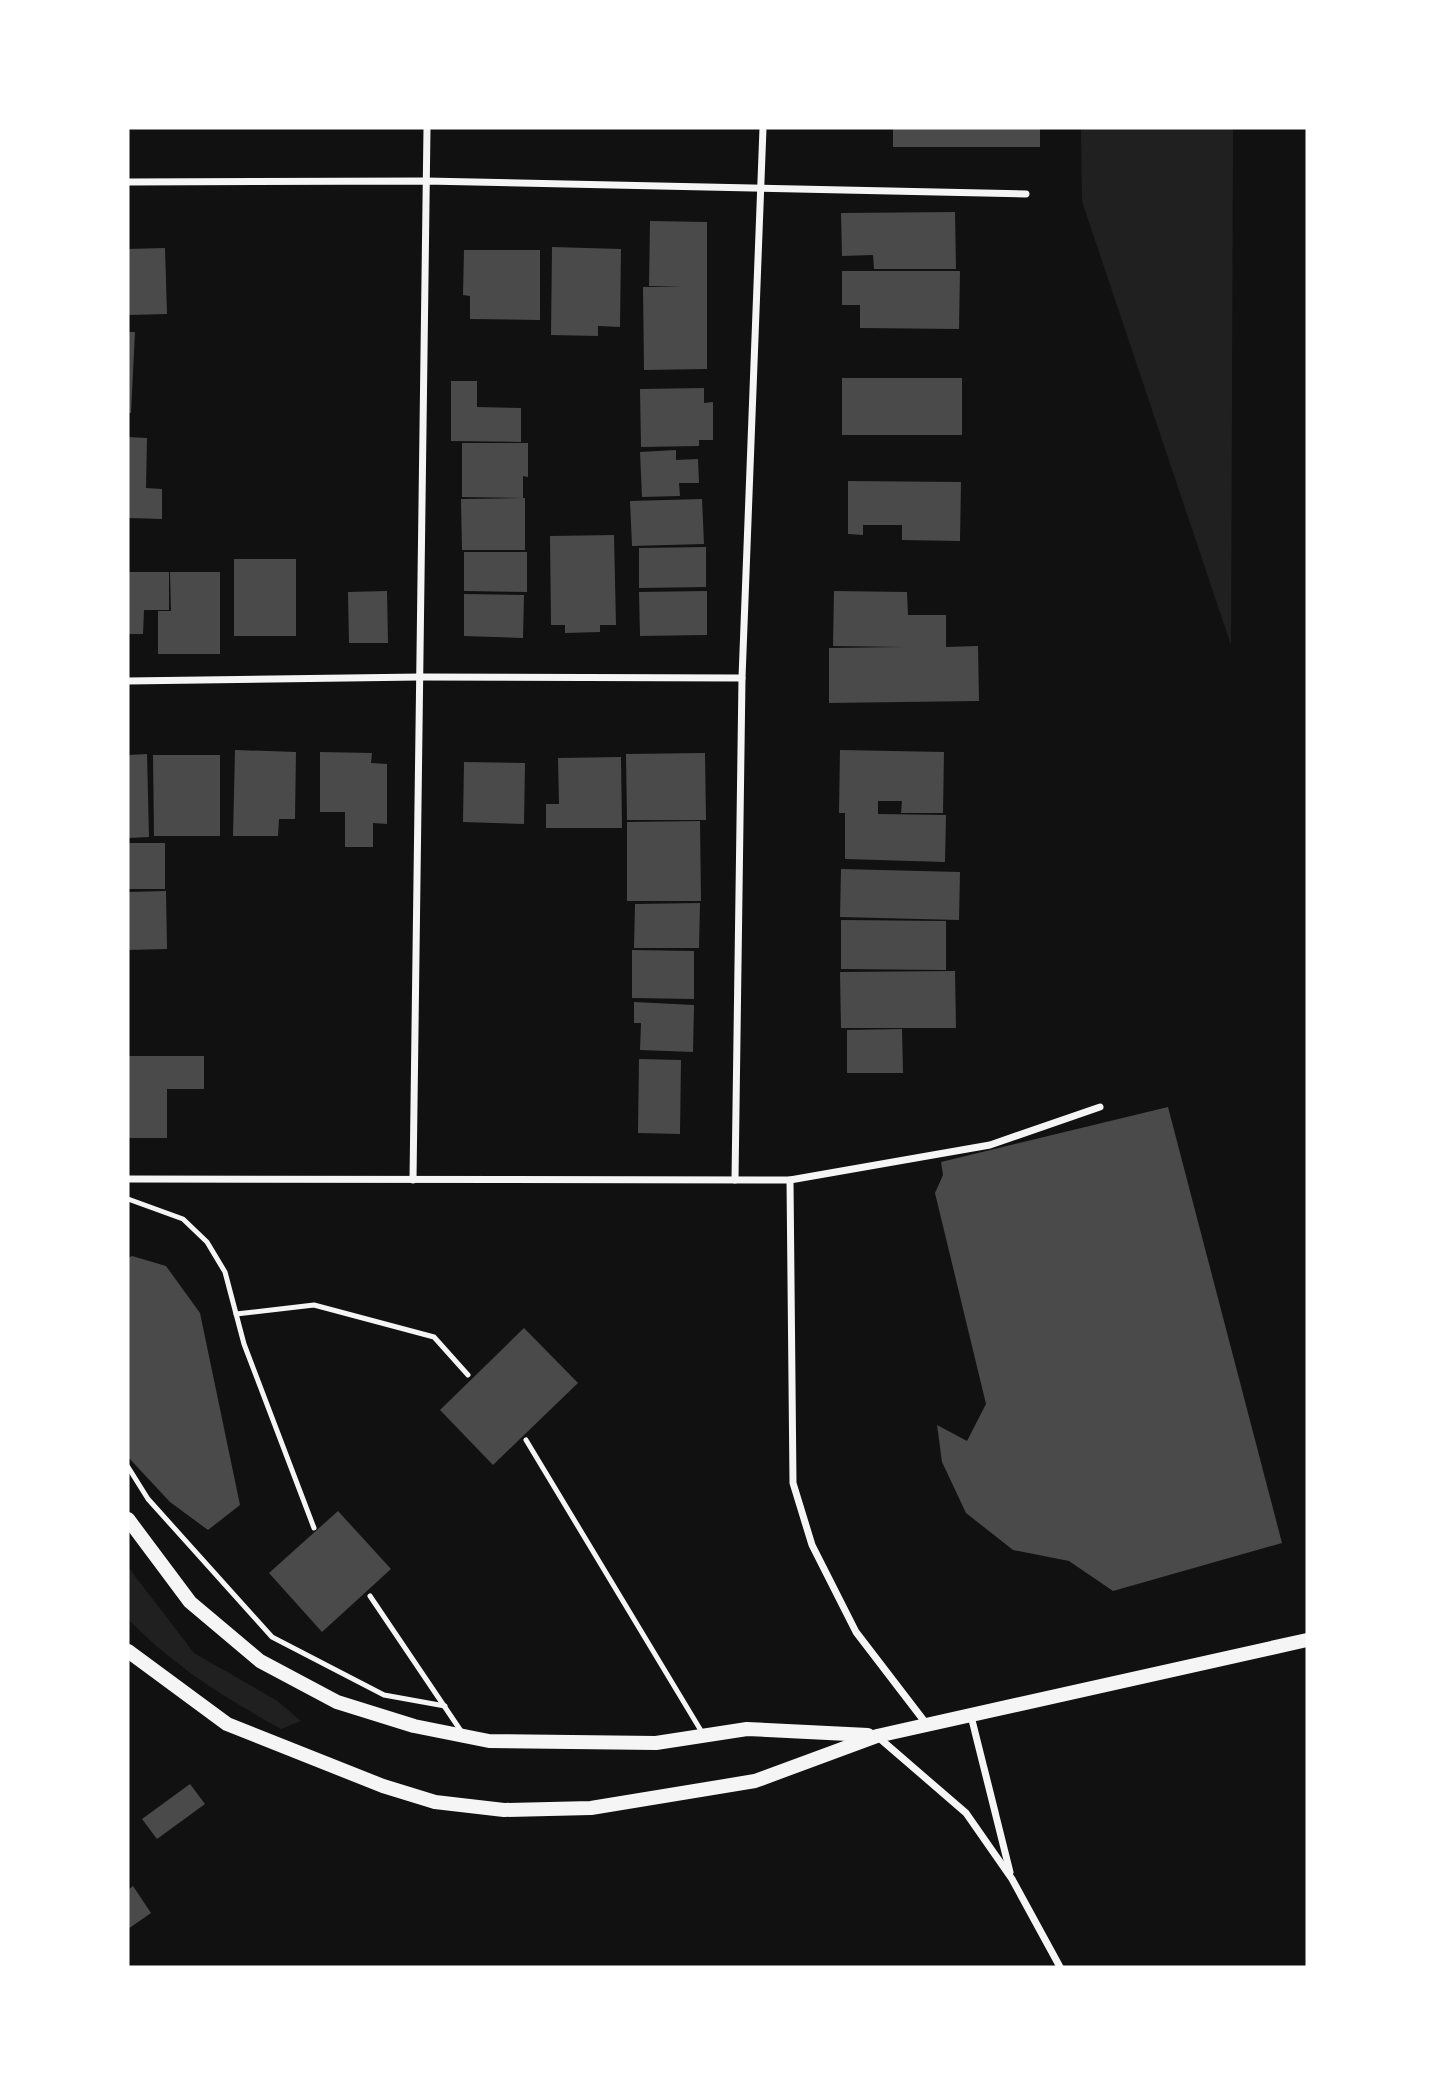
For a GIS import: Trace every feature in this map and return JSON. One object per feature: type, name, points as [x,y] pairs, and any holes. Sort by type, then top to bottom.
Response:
[{"type":"main road","points":[[128,1519],[190,1602],[260,1661],[337,1702],[414,1726],[489,1741],[656,1743],[747,1729],[877,1736]]},
{"type":"main road","points":[[128,1651],[227,1724],[383,1786],[435,1802],[504,1810],[591,1808],[755,1781],[877,1736],[1307,1640]]},
{"type":"street","points":[[414,1180],[427,128]]},
{"type":"street","points":[[734,1180],[742,678],[763,128]]},
{"type":"street","points":[[128,182],[426,181],[1026,194]]},
{"type":"street","points":[[128,681],[420,677],[742,678]]},
{"type":"street","points":[[128,1179],[790,1180],[990,1145],[1100,1107]]},
{"type":"street","points":[[790,1180],[793,1483],[812,1545],[856,1632],[928,1726]]},
{"type":"street","points":[[971,1716],[1012,1879]]},
{"type":"street","points":[[877,1736],[966,1813],[1012,1879],[1060,1967]]},
{"type":"lane","points":[[128,1199],[183,1219],[207,1242],[225,1272],[244,1344],[314,1528]]},
{"type":"lane","points":[[236,1314],[314,1306],[434,1337],[468,1375]]},
{"type":"lane","points":[[526,1440],[703,1734]]},
{"type":"lane","points":[[128,1467],[148,1499],[272,1637],[384,1695],[445,1706]]},
{"type":"lane","points":[[369,1596],[465,1736]]},
{"type":"shaded area","points":[[1081,128],[1233,128],[1231,645],[1082,201]]},
{"type":"shaded area","points":[[128,1567],[194,1653],[276,1700],[301,1721],[281,1729],[200,1680],[145,1636],[128,1619]]},
{"type":"building","points":[[893,128],[1040,128],[1040,147],[893,147]]},
{"type":"building","points":[[955,212],[956,269],[874,269],[873,255],[842,256],[841,213]]},
{"type":"building","points":[[650,221],[707,222],[707,369],[644,370],[643,287],[683,287],[649,286]]},
{"type":"building","points":[[552,247],[621,249],[620,327],[598,326],[598,336],[551,335]]},
{"type":"building","points":[[165,248],[167,314],[128,315],[128,249]]},
{"type":"building","points":[[464,250],[540,250],[540,320],[470,319],[470,296],[463,295]]},
{"type":"building","points":[[842,271],[960,271],[959,329],[860,328],[860,305],[842,305]]},
{"type":"building","points":[[128,332],[135,332],[131,413],[128,413]]},
{"type":"building","points":[[842,378],[962,378],[962,435],[842,435]]},
{"type":"building","points":[[451,381],[477,381],[477,407],[521,408],[521,442],[451,441]]},
{"type":"building","points":[[704,388],[704,403],[713,402],[713,440],[699,440],[699,446],[641,447],[640,389]]},
{"type":"building","points":[[128,437],[147,438],[146,488],[162,489],[162,519],[128,518]]},
{"type":"building","points":[[462,443],[528,443],[528,477],[523,476],[523,498],[462,497]]},
{"type":"building","points":[[676,450],[676,460],[698,459],[699,483],[679,483],[680,496],[642,497],[640,452]]},
{"type":"building","points":[[848,481],[961,482],[960,541],[902,540],[902,525],[863,525],[863,535],[848,534]]},
{"type":"building","points":[[525,498],[525,550],[462,550],[461,499]]},
{"type":"building","points":[[702,499],[704,544],[632,546],[630,501]]},
{"type":"building","points":[[614,535],[616,625],[600,625],[600,632],[565,633],[565,625],[551,625],[550,536]]},
{"type":"building","points":[[706,547],[706,587],[639,588],[639,548]]},
{"type":"building","points":[[464,552],[527,552],[527,592],[464,591]]},
{"type":"building","points":[[234,559],[296,559],[296,636],[234,636]]},
{"type":"building","points":[[128,572],[169,572],[169,610],[144,610],[143,634],[128,634]]},
{"type":"building","points":[[170,572],[220,572],[220,654],[158,654],[158,611],[171,611]]},
{"type":"building","points":[[387,591],[388,643],[349,643],[348,592]]},
{"type":"building","points":[[707,591],[707,635],[640,636],[639,592]]},
{"type":"building","points":[[834,591],[907,592],[908,615],[946,615],[946,647],[978,646],[979,701],[829,703],[829,648],[903,647],[833,646]]},
{"type":"building","points":[[464,594],[524,595],[523,638],[464,636]]},
{"type":"building","points":[[235,750],[296,752],[295,819],[279,819],[278,836],[233,836]]},
{"type":"building","points":[[840,750],[944,752],[943,813],[901,813],[902,801],[878,801],[878,814],[946,815],[945,862],[845,859],[845,813],[839,813]]},
{"type":"building","points":[[320,752],[372,753],[371,763],[387,764],[387,824],[373,823],[373,847],[345,847],[345,812],[320,812]]},
{"type":"building","points":[[705,753],[706,820],[627,820],[626,754]]},
{"type":"building","points":[[147,754],[149,837],[128,838],[128,755]]},
{"type":"building","points":[[153,755],[220,755],[220,836],[154,836]]},
{"type":"building","points":[[621,757],[622,828],[546,828],[546,804],[559,804],[558,758]]},
{"type":"building","points":[[464,762],[525,763],[524,824],[463,822]]},
{"type":"building","points":[[700,821],[701,901],[627,901],[627,822]]},
{"type":"building","points":[[128,843],[165,843],[165,889],[128,889]]},
{"type":"building","points":[[841,869],[960,872],[959,920],[840,917]]},
{"type":"building","points":[[166,891],[167,949],[128,950],[128,892]]},
{"type":"building","points":[[700,903],[699,948],[634,948],[635,904]]},
{"type":"building","points":[[841,920],[946,921],[946,970],[841,969]]},
{"type":"building","points":[[632,950],[694,951],[694,999],[632,998]]},
{"type":"building","points":[[955,971],[956,1028],[841,1028],[840,972]]},
{"type":"building","points":[[634,1002],[694,1005],[693,1052],[640,1050],[641,1023],[634,1023]]},
{"type":"building","points":[[902,1029],[903,1073],[847,1073],[847,1030]]},
{"type":"building","points":[[128,1056],[204,1056],[204,1089],[167,1089],[167,1138],[128,1138]]},
{"type":"building","points":[[639,1059],[681,1060],[680,1134],[638,1133]]},
{"type":"building","points":[[1168,1107],[1282,1543],[1113,1591],[1069,1561],[1013,1550],[966,1513],[942,1462],[937,1425],[967,1441],[986,1404],[935,1193],[943,1175],[941,1162]]},
{"type":"building","points":[[132,1256],[166,1266],[200,1313],[240,1505],[208,1530],[170,1502],[128,1457],[128,1258]]},
{"type":"building","points":[[524,1328],[578,1383],[493,1465],[440,1410]]},
{"type":"building","points":[[338,1511],[391,1569],[322,1632],[269,1573]]},
{"type":"building","points":[[190,1784],[205,1804],[157,1839],[142,1819]]},
{"type":"building","points":[[133,1886],[151,1913],[128,1929],[128,1890]]}]
